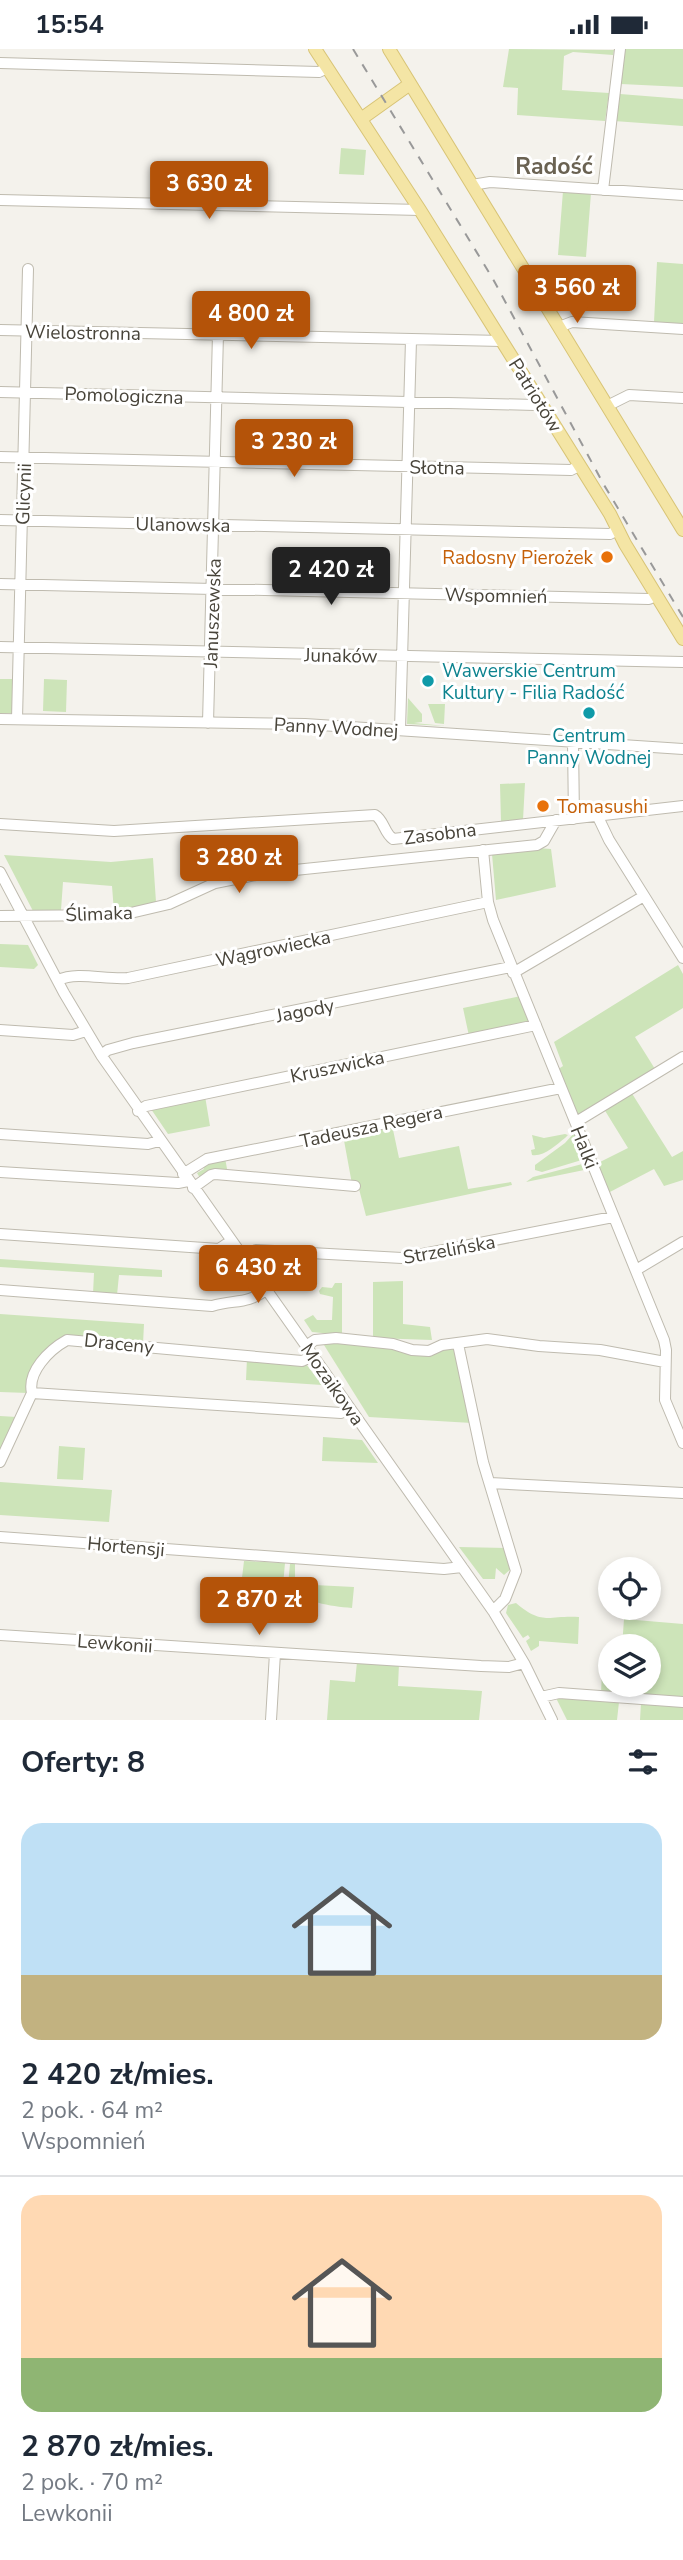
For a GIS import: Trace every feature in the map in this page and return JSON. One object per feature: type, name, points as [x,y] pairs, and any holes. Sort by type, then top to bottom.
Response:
[{"type":"main road","name":"Patriotów","points":[[315,49],[502,341],[683,639]]},
{"type":"main road","points":[[389,49],[681,523]]},
{"type":"main road","points":[[361,119],[410,84]]},
{"type":"street","points":[[603,190],[620,49]]},
{"type":"street","points":[[0,63],[319,72],[327,68]]},
{"type":"street","points":[[472,185],[490,182],[683,195]]},
{"type":"street","points":[[0,200],[420,210]]},
{"type":"street","name":"Glicynii","points":[[17,719],[28,269]]},
{"type":"street","points":[[559,327],[572,322],[683,329]]},
{"type":"street","name":"Wielostronna","points":[[0,330],[502,341]]},
{"type":"street","name":"Januszewska","points":[[208,723],[218,334]]},
{"type":"street","points":[[400,730],[411,339]]},
{"type":"street","name":"Pomologiczna","points":[[0,392],[541,404]]},
{"type":"street","points":[[607,406],[629,395],[680,398]]},
{"type":"street","name":"Słotna","points":[[0,457],[571,470],[579,466]]},
{"type":"street","name":"Ulanowska","points":[[0,520],[610,534],[618,530]]},
{"type":"street","name":"Wspomnień","points":[[0,584],[649,599],[656,596]]},
{"type":"street","name":"Junaków","points":[[0,647],[683,662]]},
{"type":"street","name":"Panny Wodnej","points":[[0,719],[305,725],[683,750]]},
{"type":"street","points":[[573,742],[574,819]]},
{"type":"street","name":"Zasobna","points":[[0,824],[114,831],[375,815],[379,817],[389,837],[395,839],[683,806]]},
{"type":"street","points":[[597,817],[683,958]]},
{"type":"street","name":"Ślimaka","points":[[0,916],[122,915],[169,904],[215,883],[266,873],[541,843],[556,820]]},
{"type":"street","name":"Halki","points":[[483,850],[488,902],[512,970],[664,1340],[665,1400],[683,1443]]},
{"type":"street","name":"Mozaikowa","points":[[0,872],[101,1055],[159,1141],[493,1611],[524,1663],[552,1720]]},
{"type":"street","name":"Jagody","points":[[101,1055],[107,1050],[133,1043],[512,970],[644,896]]},
{"type":"street","name":"Wągrowiecka","points":[[58,980],[68,976],[128,978],[488,902]]},
{"type":"street","name":"Kruszwicka","points":[[138,1111],[146,1106],[536,1025]]},
{"type":"street","points":[[0,1030],[73,1035],[86,1031]]},
{"type":"street","points":[[576,1122],[683,1057]]},
{"type":"street","name":"Tadeusza Regera","points":[[188,1181],[207,1159],[561,1088]]},
{"type":"street","points":[[0,1134],[148,1144],[159,1141]]},
{"type":"street","points":[[0,1172],[178,1183],[215,1174],[355,1186]]},
{"type":"street","name":"Strzelińska","points":[[242,1256],[256,1250],[402,1258],[613,1217]]},
{"type":"street","points":[[0,1234],[219,1248],[231,1241]]},
{"type":"street","points":[[636,1270],[683,1242]]},
{"type":"street","points":[[0,1290],[212,1306],[230,1301],[248,1301],[266,1290]]},
{"type":"street","points":[[309,1351],[315,1340],[323,1338],[393,1344],[424,1351],[468,1340],[487,1339],[600,1350],[666,1362]]},
{"type":"street","name":"Draceny","points":[[0,1462],[32,1393],[30,1383],[33,1375],[48,1355],[67,1340],[302,1361],[309,1351]]},
{"type":"street","points":[[458,1344],[489,1483],[516,1571],[505,1599],[493,1611]]},
{"type":"street","points":[[32,1393],[341,1413],[349,1408]]},
{"type":"street","points":[[489,1483],[683,1493]]},
{"type":"street","name":"Hortensji","points":[[0,1537],[444,1569],[462,1567]]},
{"type":"street","name":"Lewkonii","points":[[0,1635],[509,1667],[524,1663]]},
{"type":"street","points":[[271,1720],[275,1653]]},
{"type":"street","points":[[541,1697],[559,1693],[683,1702]]},
{"type":"green space","points":[[509,49],[614,50],[613,55],[573,52],[564,56],[562,90],[609,93],[605,121],[517,115],[518,88],[503,87]]},
{"type":"green space","points":[[624,49],[683,49],[683,87],[621,84]]},
{"type":"green space","points":[[620,94],[683,99],[683,126],[614,121]]},
{"type":"green space","points":[[341,148],[366,150],[364,175],[339,174]]},
{"type":"green space","points":[[563,191],[591,193],[586,257],[558,255]]},
{"type":"green space","points":[[657,262],[683,264],[683,325],[654,322]]},
{"type":"green space","points":[[0,679],[15,679],[14,713],[0,713]]},
{"type":"green space","points":[[44,679],[67,680],[66,712],[43,711]]},
{"type":"green space","points":[[408,698],[422,714],[422,722],[414,723],[446,726],[407,724]]},
{"type":"green space","points":[[428,704],[445,704],[444,724],[435,723]]},
{"type":"green space","points":[[525,783],[523,820],[501,822],[500,784]]},
{"type":"green space","points":[[551,849],[556,887],[496,900],[492,854]]},
{"type":"green space","points":[[4,855],[111,862],[153,858],[156,902],[114,912],[112,886],[63,882],[61,910],[33,911]]},
{"type":"green space","points":[[0,944],[28,945],[38,965],[34,969],[0,967]]},
{"type":"green space","points":[[678,965],[683,974],[683,1008],[635,1037],[655,1069],[577,1116],[557,1070],[563,1066],[554,1042]]},
{"type":"green space","points":[[521,996],[531,1018],[526,1024],[469,1036],[463,1008]]},
{"type":"green space","points":[[631,1092],[672,1157],[683,1151],[683,1180],[664,1186],[654,1169],[608,1193],[596,1164],[628,1148],[604,1109]]},
{"type":"green space","points":[[205,1096],[210,1126],[168,1134],[151,1109]]},
{"type":"green space","points":[[392,1125],[399,1158],[459,1146],[468,1189],[511,1182],[512,1185],[366,1216],[358,1185],[352,1184],[343,1135]]},
{"type":"green space","points":[[574,1133],[585,1159],[542,1172],[535,1170],[535,1165]]},
{"type":"green space","points":[[532,1135],[544,1138],[568,1135],[550,1150],[532,1155],[531,1150],[535,1149]]},
{"type":"green space","points":[[225,1158],[228,1174],[200,1178],[197,1173],[204,1169],[202,1165]]},
{"type":"green space","points":[[586,1163],[589,1169],[526,1182],[533,1177]]},
{"type":"green space","points":[[0,1259],[162,1270],[162,1277],[119,1275],[117,1295],[93,1294],[94,1273],[0,1267]]},
{"type":"green space","points":[[403,1281],[403,1324],[430,1327],[432,1340],[373,1338],[373,1282]]},
{"type":"green space","points":[[335,1283],[342,1283],[342,1335],[312,1332],[304,1320],[313,1315],[317,1320],[332,1320],[333,1297],[320,1294],[319,1291],[322,1287],[332,1288]]},
{"type":"green space","points":[[0,1314],[144,1324],[143,1344],[67,1336],[36,1366],[27,1379],[28,1393],[0,1392]]},
{"type":"green space","points":[[323,1341],[432,1355],[450,1348],[457,1349],[472,1423],[369,1417],[324,1345]]},
{"type":"green space","points":[[247,1358],[306,1364],[322,1385],[246,1380]]},
{"type":"green space","points":[[0,1416],[17,1417],[0,1455]]},
{"type":"green space","points":[[323,1437],[362,1440],[378,1463],[322,1461]]},
{"type":"green space","points":[[59,1446],[85,1448],[83,1480],[57,1479]]},
{"type":"green space","points":[[0,1482],[112,1490],[109,1522],[0,1515]]},
{"type":"green space","points":[[459,1547],[506,1548],[513,1567],[504,1575],[496,1568],[495,1579],[483,1579]]},
{"type":"green space","points":[[244,1561],[285,1563],[281,1607],[204,1605],[204,1601],[239,1603]]},
{"type":"green space","points":[[290,1564],[295,1564],[295,1584],[354,1587],[352,1608],[318,1603],[302,1596],[288,1585]]},
{"type":"green space","points":[[516,1603],[540,1617],[579,1617],[578,1644],[539,1641],[539,1646],[531,1651],[526,1641],[530,1638],[528,1635],[523,1638],[506,1613],[508,1605]]},
{"type":"green space","points":[[624,1620],[683,1624],[683,1698],[661,1697],[661,1634],[623,1634]]},
{"type":"green space","points":[[357,1662],[399,1664],[398,1686],[482,1691],[479,1720],[327,1720],[330,1680],[355,1682]]},
{"type":"green space","points":[[556,1698],[619,1702],[617,1720],[567,1720]]},
{"type":"green space","points":[[641,1703],[683,1706],[683,1720],[640,1720]]},
{"type":"railway","points":[[353,49],[493,279],[604,485],[683,617]]},
{"type":"place","name":"Radosny Pierożek","points":[[607,557]]},
{"type":"place","name":"Wawerskie Centrum Kultury - Filia Radość","points":[[428,681]]},
{"type":"place","name":"Centrum Panny Wodnej","points":[[589,713]]},
{"type":"place","name":"Tomasushi","points":[[543,806]]},
{"type":"district","name":"Radość","points":[[554,166]]}]
